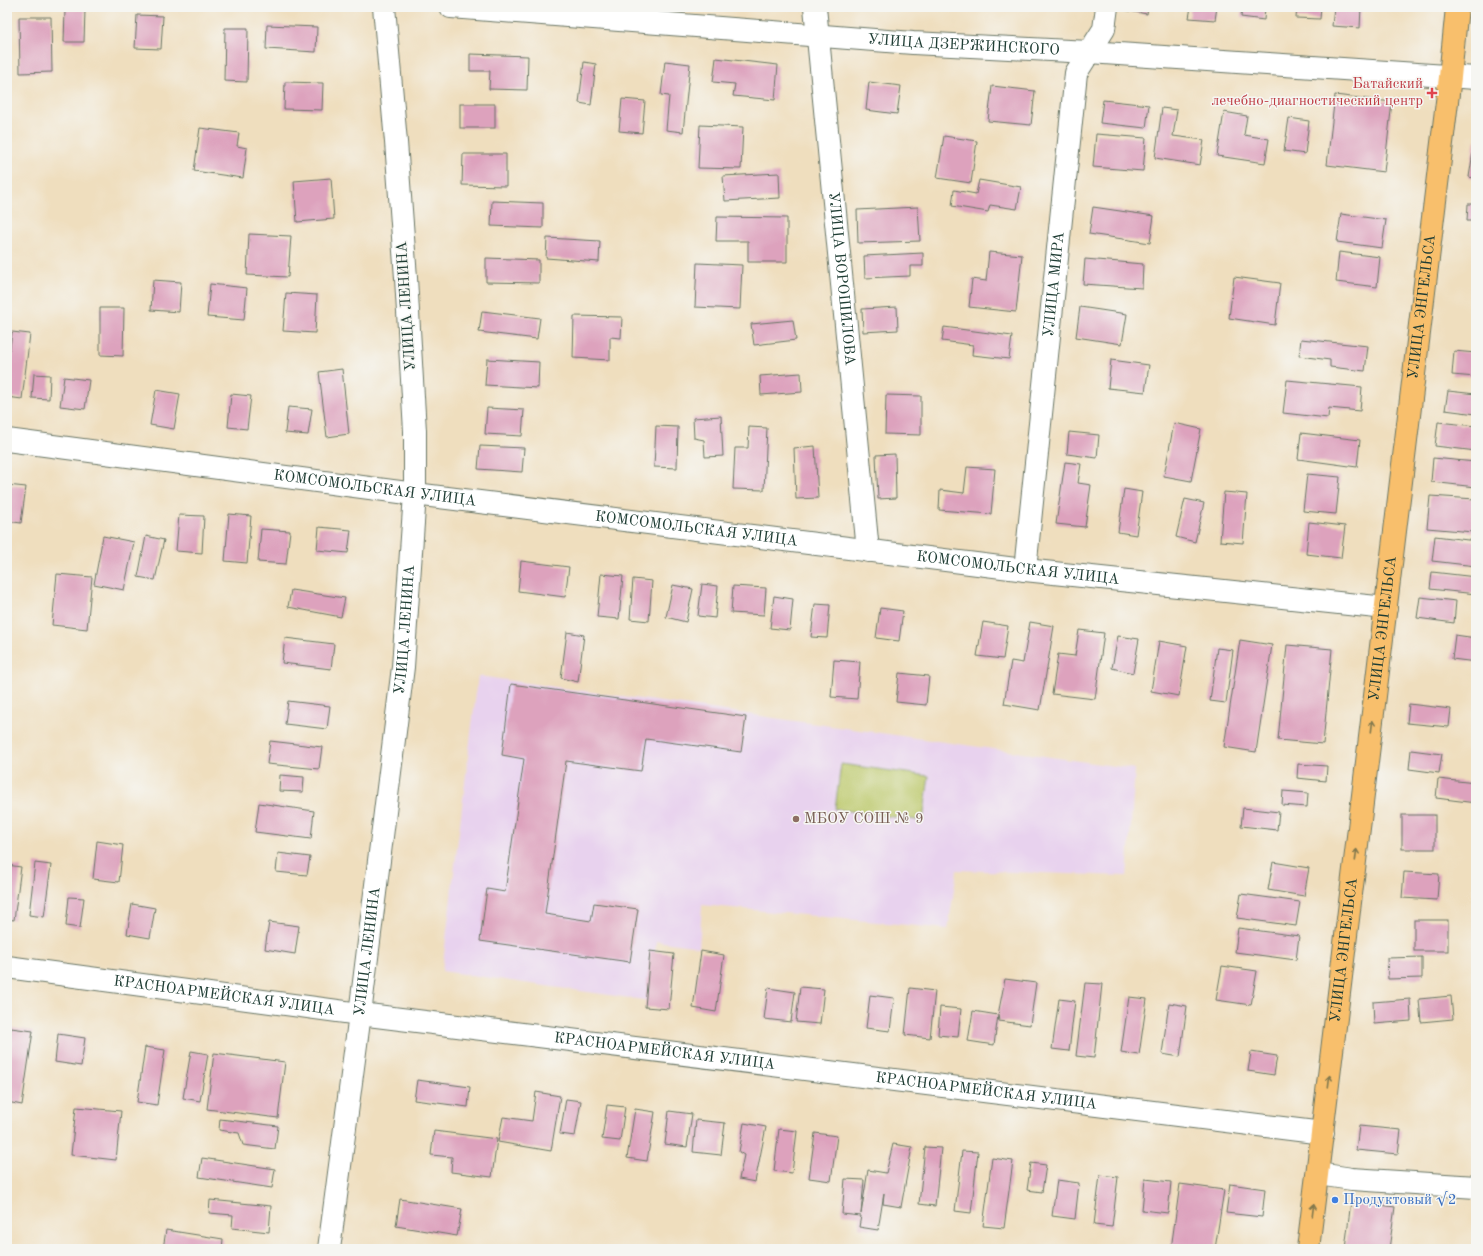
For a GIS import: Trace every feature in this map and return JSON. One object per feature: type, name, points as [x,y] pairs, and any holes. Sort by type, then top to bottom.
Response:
[{"type":"main road","name":"УЛИЦА ЭНГЕЛЬСА","points":[[1308,1249],[1450,77],[1457,7]]},
{"type":"street","name":"УЛИЦА ЛЕНИНА","points":[[329,1249],[403,667],[415,494],[415,431],[406,278],[384,7]]},
{"type":"street","name":"УЛИЦА ДЗЕРЖИНСКОГО","points":[[451,7],[912,43],[1089,52],[1476,78]]},
{"type":"street","name":"УЛИЦА ВОРОШИЛОВА","points":[[815,7],[868,551]]},
{"type":"street","name":"УЛИЦА МИРА","points":[[1025,570],[1076,73],[1104,29],[1107,7]]},
{"type":"street","name":"КОМСОМОЛЬСКАЯ УЛИЦА","points":[[7,440],[415,494],[868,551],[1025,570],[1386,608]]},
{"type":"street","name":"КРАСНОАРМЕЙСКАЯ УЛИЦА","points":[[7,967],[360,1014],[1323,1133]]},
{"type":"street","points":[[1318,1174],[1352,1179],[1476,1187]]},
{"type":"shaded area","name":"МБОУ СОШ № 9","points":[[478,676],[1135,769],[1127,876],[957,870],[948,929],[702,905],[699,947],[656,941],[651,1001],[442,971]]},
{"type":"green space","points":[[841,764],[929,776],[923,821],[835,809]]},
{"type":"building","points":[[1117,7],[1148,7],[1147,14],[1117,9]]},
{"type":"building","points":[[1191,7],[1217,7],[1215,20],[1189,18]]},
{"type":"building","points":[[1242,7],[1265,7],[1264,20],[1241,17]]},
{"type":"building","points":[[1297,7],[1321,7],[1320,19],[1296,18]]},
{"type":"building","points":[[1334,7],[1361,7],[1360,28],[1332,26]]},
{"type":"building","points":[[65,10],[85,10],[84,42],[64,42]]},
{"type":"building","points":[[7,12],[9,12],[8,29],[7,29]]},
{"type":"building","points":[[137,15],[163,16],[161,49],[135,48]]},
{"type":"building","points":[[19,17],[51,17],[52,72],[20,73]]},
{"type":"building","points":[[267,25],[317,27],[316,52],[266,49]]},
{"type":"building","points":[[225,28],[248,28],[247,82],[224,81]]},
{"type":"building","points":[[470,54],[528,56],[527,90],[489,89],[490,71],[470,71]]},
{"type":"building","points":[[716,58],[778,65],[775,100],[733,96],[735,84],[713,82]]},
{"type":"building","points":[[665,61],[690,64],[683,132],[666,130],[669,96],[661,95]]},
{"type":"building","points":[[584,62],[596,64],[591,105],[579,103]]},
{"type":"building","points":[[285,82],[323,83],[322,110],[284,109]]},
{"type":"building","points":[[869,82],[901,86],[897,114],[866,110]]},
{"type":"building","points":[[992,86],[1035,91],[1031,125],[988,121]]},
{"type":"building","points":[[1335,95],[1392,102],[1384,172],[1327,165]]},
{"type":"building","points":[[622,99],[645,101],[642,133],[619,131]]},
{"type":"building","points":[[1103,100],[1149,105],[1146,128],[1100,123]]},
{"type":"building","points":[[460,104],[495,104],[495,128],[460,128]]},
{"type":"building","points":[[1162,108],[1177,110],[1173,136],[1204,140],[1200,165],[1155,158]]},
{"type":"building","points":[[1224,112],[1247,116],[1244,135],[1269,139],[1265,163],[1217,156]]},
{"type":"building","points":[[1289,118],[1309,121],[1305,154],[1284,151]]},
{"type":"building","points":[[700,125],[743,127],[741,169],[698,168]]},
{"type":"building","points":[[200,128],[239,133],[237,146],[247,148],[243,178],[194,171]]},
{"type":"building","points":[[1096,134],[1146,138],[1143,171],[1093,167]]},
{"type":"building","points":[[944,136],[977,141],[971,183],[937,178]]},
{"type":"building","points":[[1476,140],[1476,179],[1469,177]]},
{"type":"building","points":[[463,154],[506,154],[506,186],[462,185]]},
{"type":"building","points":[[779,173],[780,198],[725,201],[723,176]]},
{"type":"building","points":[[331,178],[334,219],[297,222],[294,181]]},
{"type":"building","points":[[979,180],[1021,187],[1017,209],[990,205],[988,212],[952,206],[954,190],[976,194]]},
{"type":"building","points":[[492,201],[543,203],[543,228],[491,226]]},
{"type":"building","points":[[1468,204],[1476,204],[1476,221],[1467,221]]},
{"type":"building","points":[[918,207],[920,241],[858,243],[857,210]]},
{"type":"building","points":[[1093,207],[1154,216],[1150,243],[1089,234]]},
{"type":"building","points":[[1341,214],[1386,220],[1382,248],[1337,242]]},
{"type":"building","points":[[717,217],[787,218],[787,262],[748,262],[748,241],[716,241]]},
{"type":"building","points":[[249,234],[291,236],[288,277],[247,275]]},
{"type":"building","points":[[547,238],[600,241],[599,262],[546,258]]},
{"type":"building","points":[[989,252],[1022,255],[1016,312],[969,307],[972,279],[986,281]]},
{"type":"building","points":[[1339,252],[1380,257],[1377,287],[1336,282]]},
{"type":"building","points":[[923,253],[923,266],[910,266],[910,276],[865,278],[864,256]]},
{"type":"building","points":[[486,258],[539,260],[539,283],[486,282]]},
{"type":"building","points":[[1085,259],[1143,264],[1142,288],[1083,284]]},
{"type":"building","points":[[697,263],[742,265],[740,309],[695,307]]},
{"type":"building","points":[[1234,277],[1280,283],[1275,325],[1229,318]]},
{"type":"building","points":[[153,280],[181,282],[179,312],[151,310]]},
{"type":"building","points":[[210,284],[247,288],[244,320],[207,317]]},
{"type":"building","points":[[286,293],[317,295],[315,333],[283,331]]},
{"type":"building","points":[[897,307],[898,330],[863,332],[862,309]]},
{"type":"building","points":[[1080,307],[1127,314],[1122,344],[1076,337]]},
{"type":"building","points":[[100,308],[124,308],[123,356],[100,355]]},
{"type":"building","points":[[482,311],[540,318],[537,339],[479,332]]},
{"type":"building","points":[[574,316],[622,317],[621,338],[610,337],[610,360],[573,358]]},
{"type":"building","points":[[793,320],[796,340],[754,345],[751,324]]},
{"type":"building","points":[[944,327],[1012,336],[1009,359],[972,355],[973,345],[942,341]]},
{"type":"building","points":[[12,332],[30,334],[22,399],[7,397],[7,370]]},
{"type":"building","points":[[1301,339],[1368,346],[1365,371],[1330,367],[1330,360],[1299,356]]},
{"type":"building","points":[[1454,351],[1476,353],[1476,377],[1452,375]]},
{"type":"building","points":[[487,359],[539,362],[538,388],[485,385]]},
{"type":"building","points":[[1111,360],[1149,365],[1145,392],[1108,388]]},
{"type":"building","points":[[342,369],[349,434],[327,437],[319,372]]},
{"type":"building","points":[[801,373],[802,392],[761,395],[760,376]]},
{"type":"building","points":[[34,374],[50,375],[49,399],[32,398]]},
{"type":"building","points":[[64,377],[89,380],[85,409],[60,406]]},
{"type":"building","points":[[1287,380],[1362,387],[1360,411],[1329,408],[1328,418],[1283,413]]},
{"type":"building","points":[[156,390],[180,394],[174,429],[150,425]]},
{"type":"building","points":[[1448,391],[1476,394],[1476,414],[1445,410]]},
{"type":"building","points":[[231,394],[251,396],[247,429],[228,427]]},
{"type":"building","points":[[886,395],[921,396],[921,435],[885,434]]},
{"type":"building","points":[[288,407],[312,409],[308,435],[285,433]]},
{"type":"building","points":[[487,408],[524,410],[522,436],[485,434]]},
{"type":"building","points":[[721,416],[723,456],[705,457],[704,440],[694,438],[693,418]]},
{"type":"building","points":[[1438,422],[1476,426],[1476,451],[1435,446]]},
{"type":"building","points":[[1174,423],[1201,429],[1191,481],[1164,476]]},
{"type":"building","points":[[656,426],[678,427],[677,468],[654,467]]},
{"type":"building","points":[[749,427],[767,428],[764,490],[733,489],[735,448],[748,448]]},
{"type":"building","points":[[1069,432],[1099,435],[1097,458],[1067,454]]},
{"type":"building","points":[[1301,433],[1360,440],[1357,467],[1298,459]]},
{"type":"building","points":[[480,446],[524,448],[522,472],[478,469]]},
{"type":"building","points":[[815,446],[818,498],[796,499],[794,448]]},
{"type":"building","points":[[895,454],[896,498],[878,499],[876,455]]},
{"type":"building","points":[[1433,458],[1476,462],[1476,487],[1431,482]]},
{"type":"building","points":[[1065,462],[1081,464],[1078,483],[1091,485],[1085,527],[1056,524]]},
{"type":"building","points":[[967,467],[995,469],[991,514],[939,510],[940,490],[964,493]]},
{"type":"building","points":[[1307,474],[1340,477],[1336,514],[1303,511]]},
{"type":"building","points":[[7,485],[26,487],[21,523],[7,521]]},
{"type":"building","points":[[1124,489],[1142,492],[1136,535],[1118,532]]},
{"type":"building","points":[[1224,492],[1247,494],[1243,543],[1220,541]]},
{"type":"building","points":[[1430,496],[1475,499],[1473,532],[1427,528]]},
{"type":"building","points":[[1185,499],[1204,503],[1195,542],[1176,537]]},
{"type":"building","points":[[229,514],[251,516],[247,563],[225,561]]},
{"type":"building","points":[[179,515],[204,516],[202,553],[176,551]]},
{"type":"building","points":[[1309,522],[1345,526],[1341,558],[1306,554]]},
{"type":"building","points":[[319,527],[351,530],[348,553],[317,550]]},
{"type":"building","points":[[261,529],[290,531],[286,564],[258,562]]},
{"type":"building","points":[[103,536],[134,542],[124,590],[94,584]]},
{"type":"building","points":[[146,536],[164,540],[155,580],[138,577]]},
{"type":"building","points":[[1435,536],[1476,541],[1476,566],[1432,561]]},
{"type":"building","points":[[521,561],[569,567],[565,597],[518,591]]},
{"type":"building","points":[[1432,572],[1476,577],[1476,594],[1430,589]]},
{"type":"building","points":[[57,574],[92,577],[87,629],[52,625]]},
{"type":"building","points":[[601,574],[623,576],[619,619],[597,617]]},
{"type":"building","points":[[633,579],[652,581],[649,621],[630,619]]},
{"type":"building","points":[[702,584],[718,586],[715,618],[698,616]]},
{"type":"building","points":[[673,585],[693,589],[686,622],[666,617]]},
{"type":"building","points":[[733,586],[766,588],[764,615],[731,613]]},
{"type":"building","points":[[291,590],[345,598],[341,617],[288,607]]},
{"type":"building","points":[[774,596],[793,599],[790,630],[770,628]]},
{"type":"building","points":[[1420,597],[1456,601],[1454,623],[1417,618]]},
{"type":"building","points":[[815,604],[830,605],[827,638],[811,637]]},
{"type":"building","points":[[880,608],[903,611],[899,641],[876,638]]},
{"type":"building","points":[[983,622],[1008,626],[1003,659],[977,656]]},
{"type":"building","points":[[1030,622],[1054,626],[1040,710],[1004,704],[1011,661],[1023,663]]},
{"type":"building","points":[[1079,630],[1104,633],[1095,699],[1052,694],[1058,654],[1075,656]]},
{"type":"building","points":[[567,632],[584,635],[578,682],[561,678]]},
{"type":"building","points":[[1455,635],[1476,638],[1476,662],[1452,659]]},
{"type":"building","points":[[1118,636],[1139,639],[1133,673],[1112,668]]},
{"type":"building","points":[[285,638],[334,644],[331,669],[282,663]]},
{"type":"building","points":[[1240,640],[1272,645],[1256,752],[1224,747]]},
{"type":"building","points":[[1159,641],[1187,646],[1179,696],[1151,691]]},
{"type":"building","points":[[1287,645],[1332,649],[1323,744],[1278,740]]},
{"type":"building","points":[[1217,648],[1233,650],[1226,703],[1210,701]]},
{"type":"building","points":[[834,660],[860,662],[857,699],[831,697]]},
{"type":"building","points":[[899,673],[929,676],[926,705],[896,702]]},
{"type":"building","points":[[511,684],[746,717],[741,752],[646,739],[641,771],[566,761],[545,914],[591,921],[594,903],[638,909],[630,962],[480,941],[487,889],[505,892],[524,759],[502,755]]},
{"type":"building","points":[[288,701],[330,706],[327,729],[285,724]]},
{"type":"building","points":[[1409,704],[1451,709],[1449,727],[1407,723]]},
{"type":"building","points":[[270,741],[322,747],[319,769],[267,764]]},
{"type":"building","points":[[1411,750],[1442,754],[1439,773],[1409,769]]},
{"type":"building","points":[[1298,764],[1327,766],[1326,781],[1297,778]]},
{"type":"building","points":[[280,775],[304,777],[303,792],[279,791]]},
{"type":"building","points":[[1438,779],[1476,783],[1476,803],[1436,798]]},
{"type":"building","points":[[1283,791],[1308,793],[1307,807],[1282,805]]},
{"type":"building","points":[[259,803],[314,811],[311,839],[255,832]]},
{"type":"building","points":[[1243,808],[1279,812],[1277,830],[1241,826]]},
{"type":"building","points":[[1402,815],[1435,815],[1435,849],[1402,849]]},
{"type":"building","points":[[97,841],[123,845],[119,882],[93,879]]},
{"type":"building","points":[[278,853],[310,857],[307,875],[276,872]]},
{"type":"building","points":[[1273,862],[1309,868],[1304,896],[1268,890]]},
{"type":"building","points":[[35,863],[51,865],[44,917],[29,915]]},
{"type":"building","points":[[7,865],[21,867],[14,920],[7,919]]},
{"type":"building","points":[[1404,872],[1439,874],[1437,900],[1402,898]]},
{"type":"building","points":[[1241,894],[1300,902],[1296,926],[1237,918]]},
{"type":"building","points":[[69,897],[84,898],[80,928],[66,926]]},
{"type":"building","points":[[132,904],[155,908],[150,938],[127,934]]},
{"type":"building","points":[[1414,920],[1448,920],[1448,951],[1414,951]]},
{"type":"building","points":[[269,922],[299,926],[295,954],[265,949]]},
{"type":"building","points":[[1238,928],[1299,936],[1296,960],[1235,952]]},
{"type":"building","points":[[650,951],[674,954],[669,1009],[645,1007]]},
{"type":"building","points":[[701,951],[724,955],[716,1012],[693,1008]]},
{"type":"building","points":[[1422,957],[1422,978],[1388,979],[1387,958]]},
{"type":"building","points":[[1222,966],[1257,971],[1251,1005],[1216,1000]]},
{"type":"building","points":[[1005,979],[1036,983],[1030,1025],[999,1021],[998,1015]]},
{"type":"building","points":[[1085,983],[1102,984],[1094,1058],[1076,1056]]},
{"type":"building","points":[[800,987],[824,989],[820,1024],[796,1022]]},
{"type":"building","points":[[768,988],[795,992],[791,1022],[764,1019]]},
{"type":"building","points":[[910,988],[935,991],[930,1038],[905,1035]]},
{"type":"building","points":[[870,995],[894,998],[890,1031],[866,1028]]},
{"type":"building","points":[[1451,996],[1453,1019],[1421,1022],[1419,999]]},
{"type":"building","points":[[1129,997],[1147,999],[1139,1055],[1121,1052]]},
{"type":"building","points":[[1059,999],[1075,1001],[1069,1051],[1052,1049]]},
{"type":"building","points":[[1410,999],[1411,1021],[1374,1024],[1373,1002]]},
{"type":"building","points":[[1169,1003],[1187,1006],[1180,1057],[1162,1054]]},
{"type":"building","points":[[940,1007],[961,1009],[958,1037],[938,1035]]},
{"type":"building","points":[[973,1011],[998,1015],[994,1045],[968,1041]]},
{"type":"building","points":[[11,1028],[33,1031],[22,1105],[7,1102],[7,1054]]},
{"type":"building","points":[[58,1034],[85,1038],[81,1066],[55,1062]]},
{"type":"building","points":[[145,1047],[165,1050],[157,1105],[137,1102]]},
{"type":"building","points":[[191,1051],[208,1054],[200,1101],[183,1098]]},
{"type":"building","points":[[1251,1052],[1277,1056],[1274,1075],[1248,1071]]},
{"type":"building","points":[[214,1053],[285,1062],[278,1118],[207,1109]]},
{"type":"building","points":[[417,1080],[470,1087],[468,1107],[414,1100]]},
{"type":"building","points":[[536,1092],[560,1096],[551,1151],[498,1142],[503,1117],[532,1121]]},
{"type":"building","points":[[566,1099],[581,1101],[575,1136],[560,1134]]},
{"type":"building","points":[[607,1105],[625,1107],[620,1141],[602,1139]]},
{"type":"building","points":[[76,1107],[121,1111],[116,1160],[71,1155]]},
{"type":"building","points":[[635,1109],[655,1112],[647,1161],[627,1158]]},
{"type":"building","points":[[669,1111],[692,1114],[687,1147],[665,1144]]},
{"type":"building","points":[[220,1119],[278,1126],[275,1149],[243,1145],[239,1133],[219,1130]]},
{"type":"building","points":[[696,1120],[725,1123],[721,1155],[693,1152]]},
{"type":"building","points":[[744,1123],[766,1127],[755,1182],[739,1179],[744,1155],[739,1152]]},
{"type":"building","points":[[1359,1126],[1401,1130],[1398,1154],[1356,1150]]},
{"type":"building","points":[[779,1129],[797,1131],[792,1173],[774,1171]]},
{"type":"building","points":[[434,1131],[497,1139],[492,1177],[451,1172],[452,1157],[431,1155]]},
{"type":"building","points":[[815,1133],[837,1136],[831,1181],[809,1178]]},
{"type":"building","points":[[893,1144],[912,1147],[901,1207],[883,1204],[884,1193],[878,1230],[859,1227],[861,1216],[842,1214],[845,1179],[864,1180],[861,1214],[868,1170],[886,1173]]},
{"type":"building","points":[[925,1147],[941,1148],[935,1206],[919,1204]]},
{"type":"building","points":[[962,1151],[978,1152],[971,1213],[955,1211]]},
{"type":"building","points":[[202,1158],[275,1169],[272,1188],[199,1177]]},
{"type":"building","points":[[992,1158],[1013,1161],[1004,1228],[983,1226]]},
{"type":"building","points":[[1031,1163],[1046,1165],[1042,1192],[1027,1190]]},
{"type":"building","points":[[1100,1175],[1118,1177],[1112,1227],[1094,1225]]},
{"type":"building","points":[[1145,1179],[1171,1182],[1168,1213],[1142,1210]]},
{"type":"building","points":[[1057,1180],[1079,1183],[1075,1219],[1052,1216]]},
{"type":"building","points":[[1180,1184],[1224,1190],[1215,1249],[1171,1249]]},
{"type":"building","points":[[1230,1184],[1265,1189],[1262,1217],[1226,1213]]},
{"type":"building","points":[[400,1199],[462,1209],[457,1236],[396,1226]]},
{"type":"building","points":[[210,1200],[271,1206],[269,1232],[232,1228],[233,1215],[209,1213]]},
{"type":"building","points":[[1351,1201],[1395,1207],[1389,1249],[1345,1249]]},
{"type":"building","points":[[166,1230],[223,1239],[222,1249],[163,1249]]},
{"type":"place","name":"Батайский лечебно-диагностический центр","points":[[1432,93]]},
{"type":"place","name":"МБОУ СОШ № 9","points":[[796,819]]},
{"type":"place","name":"Продуктовый √2","points":[[1335,1200]]}]
